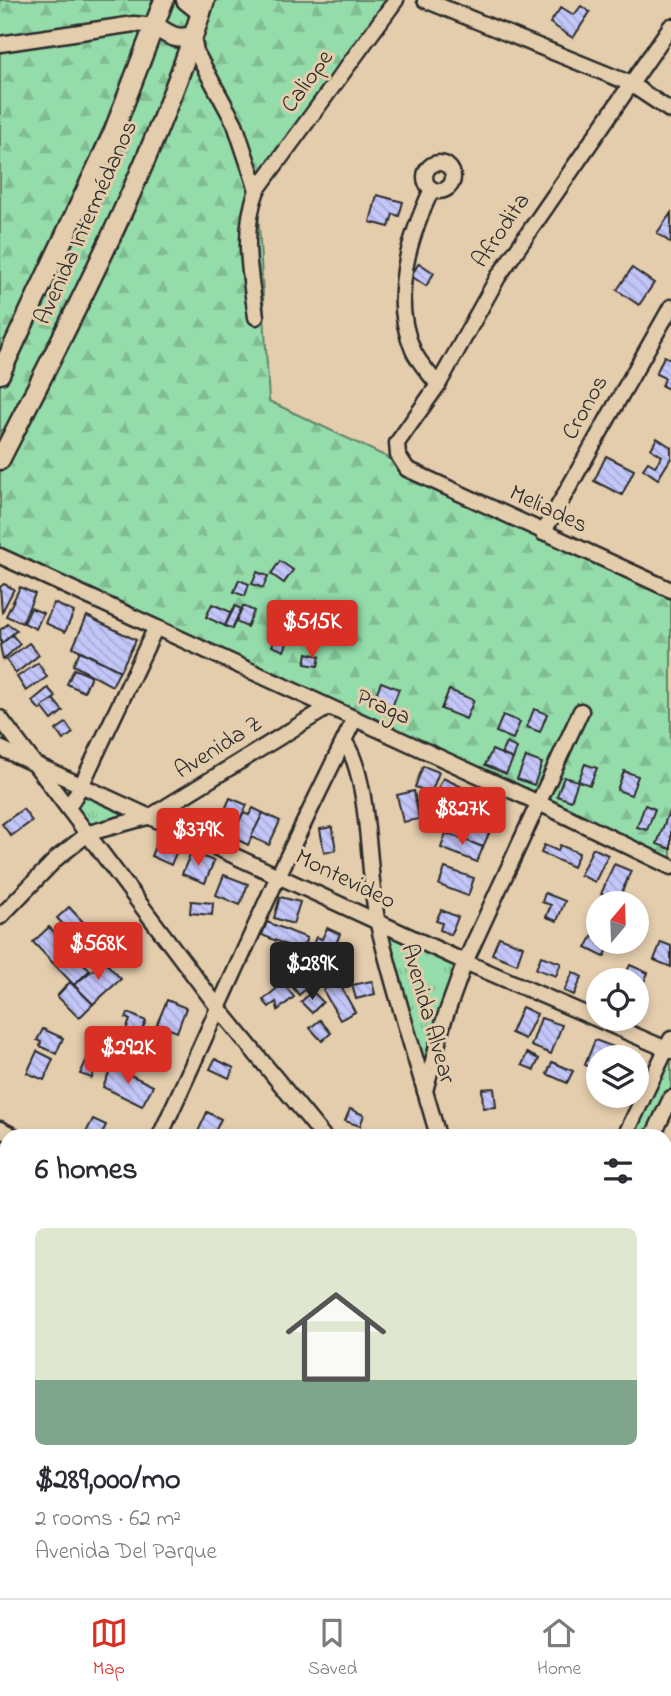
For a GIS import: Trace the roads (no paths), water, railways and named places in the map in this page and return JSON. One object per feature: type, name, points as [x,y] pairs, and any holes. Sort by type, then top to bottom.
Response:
[{"type":"main road","name":"Avenida Intermédanos","points":[[0,374],[113,133],[164,0]]},
{"type":"main road","points":[[186,0],[203,6]]},
{"type":"main road","name":"Avenida Intermédanos","points":[[0,460],[95,273],[180,75],[203,6]]},
{"type":"main road","points":[[155,26],[172,37],[182,39],[193,36]]},
{"type":"street","name":"Caliope","points":[[257,190],[396,0]]},
{"type":"street","points":[[425,0],[629,83],[671,111]]},
{"type":"street","points":[[0,44],[134,24],[155,26]]},
{"type":"street","name":"Afrodita","points":[[407,469],[398,455],[397,443],[438,385],[498,277],[629,83],[671,26]]},
{"type":"street","points":[[193,36],[197,52],[235,124],[257,190],[250,208],[246,238],[256,317]]},
{"type":"street","points":[[432,189],[415,226],[407,255],[403,290],[406,325],[413,352],[438,385]]},
{"type":"street","name":"Cronos","points":[[543,533],[671,307]]},
{"type":"street","name":"Meliades","points":[[407,469],[671,590]]},
{"type":"street","name":"Praga","points":[[0,556],[541,804],[671,867]]},
{"type":"street","points":[[69,806],[155,629]]},
{"type":"street","name":"Avenida Z","points":[[0,917],[57,858],[89,833],[151,817],[327,708]]},
{"type":"street","points":[[425,1091],[444,1020],[465,962],[541,804],[582,711]]},
{"type":"street","points":[[0,718],[69,806],[220,1010],[317,1129]]},
{"type":"street","points":[[163,1129],[220,1010],[279,874],[354,720]]},
{"type":"street","name":"Avenida Alvear","points":[[344,741],[354,754],[359,778],[378,922],[436,1129]]},
{"type":"street","name":"Montevideo","points":[[0,748],[39,768],[279,874],[465,962],[670,1046]]},
{"type":"street","points":[[628,1129],[670,1046]]},
{"type":"street","points":[[656,1129],[671,1098]]}]
